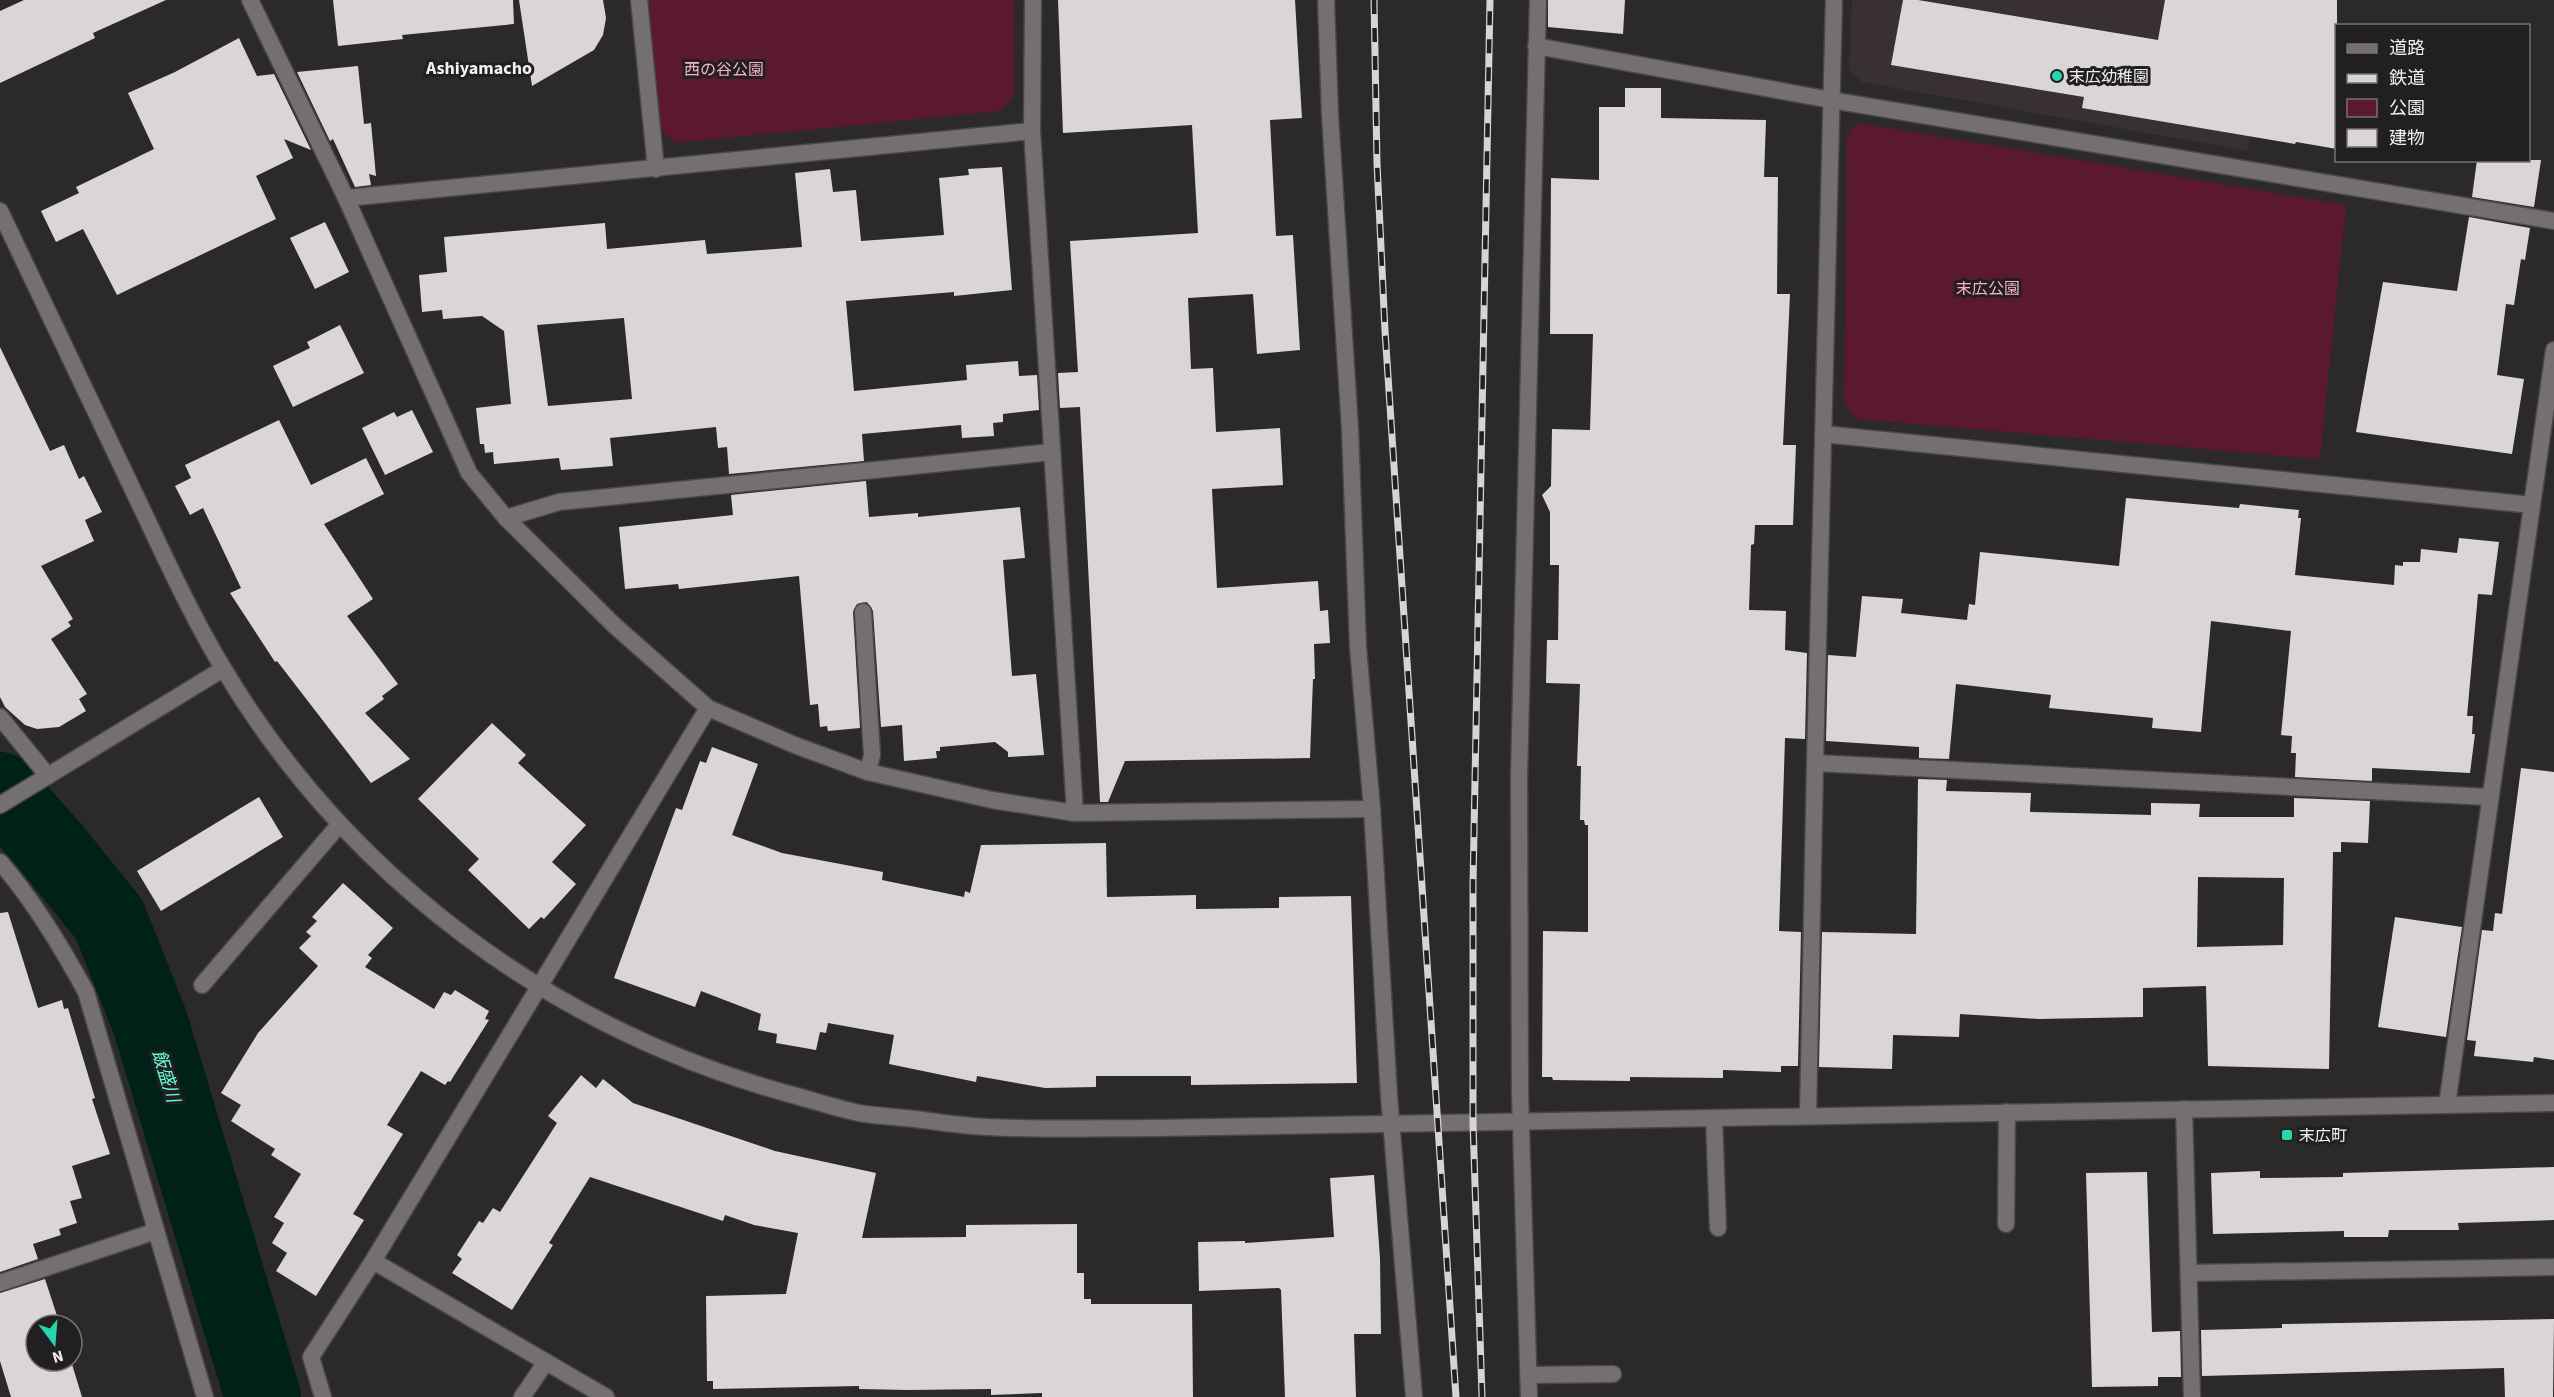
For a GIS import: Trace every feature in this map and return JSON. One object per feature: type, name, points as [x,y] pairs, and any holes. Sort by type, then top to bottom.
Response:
[{"type":"street","points":[[250,0],[346,198],[469,473],[506,518],[615,626],[708,708],[797,746],[868,772],[992,800],[1075,813],[1372,809]]},
{"type":"street","points":[[639,0],[656,170]]},
{"type":"street","points":[[1033,0],[1032,131],[1075,813]]},
{"type":"street","points":[[1326,0],[1330,115],[1350,429],[1358,647],[1372,809],[1392,1124],[1413,1397]]},
{"type":"street","points":[[1529,1397],[1521,1121],[1519,777],[1538,0]]},
{"type":"street","points":[[1808,1116],[1834,0]]},
{"type":"street","points":[[1536,46],[1831,99],[2554,221]]},
{"type":"street","points":[[346,198],[656,170],[1032,131]]},
{"type":"street","points":[[2,220],[184,596],[223,669],[286,761],[339,825],[392,877],[429,909],[462,935],[539,986],[651,1044],[729,1077],[858,1113],[986,1127],[1157,1128],[2554,1103]]},
{"type":"street","points":[[2447,1105],[2554,350]]},
{"type":"street","points":[[1823,434],[2532,506]]},
{"type":"street","points":[[506,518],[559,502],[1052,452]]},
{"type":"street","points":[[863,612],[872,755],[868,772]]},
{"type":"street","points":[[0,805],[223,669]]},
{"type":"street","points":[[323,1397],[311,1358],[373,1261],[708,708]]},
{"type":"street","points":[[0,717],[44,778]]},
{"type":"street","points":[[1815,763],[2490,797]]},
{"type":"street","points":[[202,985],[339,825]]},
{"type":"street","points":[[0,862],[15,878],[62,948],[86,992],[205,1397]]},
{"type":"street","points":[[2184,1110],[2192,1397]]},
{"type":"street","points":[[2006,1224],[2007,1112]]},
{"type":"street","points":[[1714,1118],[1718,1228]]},
{"type":"street","points":[[0,1283],[156,1231]]},
{"type":"street","points":[[373,1261],[606,1397]]},
{"type":"street","points":[[2189,1273],[2554,1267]]},
{"type":"street","points":[[522,1397],[546,1362]]},
{"type":"street","points":[[1528,1375],[1613,1374]]},
{"type":"shaded area","name":"末広幼稚園","points":[[1852,0],[2268,0],[2248,151],[1862,82],[1849,69]]},
{"type":"green space","name":"西の谷公園","points":[[647,0],[1014,0],[1014,96],[1001,111],[675,143],[659,128]]},
{"type":"green space","name":"末広公園","points":[[1858,123],[2346,205],[2320,459],[1856,419],[1844,401],[1847,133]]},
{"type":"building","points":[[24,0],[166,0],[93,33],[95,38],[0,83],[0,11]]},
{"type":"building","points":[[333,0],[513,0],[514,24],[402,35],[403,39],[338,46]]},
{"type":"building","points":[[519,0],[603,0],[606,18],[603,35],[594,50],[532,86]]},
{"type":"building","points":[[1058,0],[1295,0],[1302,118],[1270,120],[1276,236],[1293,235],[1300,350],[1257,354],[1253,294],[1188,298],[1191,369],[1213,368],[1216,432],[1280,428],[1283,485],[1212,489],[1217,588],[1318,581],[1320,611],[1328,610],[1330,643],[1314,644],[1315,679],[1313,679],[1310,758],[1125,761],[1108,802],[1100,802],[1080,407],[1060,408],[1058,373],[1078,372],[1070,241],[1198,233],[1192,125],[1063,133]]},
{"type":"building","points":[[1548,0],[1625,0],[1623,34],[1548,27]]},
{"type":"building","name":"末広幼稚園","points":[[1903,0],[1918,0],[2158,40],[2165,0],[2337,0],[2335,149],[2082,108],[2084,97],[1891,65]]},
{"type":"building","points":[[239,38],[257,76],[274,74],[311,150],[284,139],[293,158],[256,176],[276,219],[117,295],[83,229],[56,242],[41,211],[79,193],[76,187],[154,149],[128,93],[175,72]]},
{"type":"building","points":[[358,66],[364,124],[371,123],[376,176],[369,174],[371,185],[355,187],[333,139],[330,141],[297,72]]},
{"type":"building","points":[[1625,88],[1661,88],[1661,118],[1766,120],[1764,177],[1778,177],[1777,294],[1790,294],[1783,445],[1796,445],[1793,525],[1755,525],[1754,544],[1751,545],[1749,610],[1786,611],[1785,650],[1807,653],[1805,739],[1785,738],[1779,931],[1801,932],[1798,1066],[1781,1066],[1781,1072],[1723,1070],[1723,1078],[1630,1077],[1630,1081],[1553,1080],[1552,1077],[1542,1077],[1543,931],[1588,932],[1588,825],[1585,825],[1584,820],[1580,820],[1581,766],[1577,766],[1580,684],[1546,683],[1547,640],[1558,640],[1559,565],[1550,565],[1550,512],[1542,495],[1551,486],[1552,429],[1590,430],[1593,334],[1550,334],[1551,178],[1599,180],[1599,107],[1625,107]]},
{"type":"building","points":[[2541,160],[2534,207],[2472,197],[2477,162]]},
{"type":"building","points":[[1002,167],[1012,290],[954,296],[954,292],[846,301],[854,391],[967,380],[966,365],[1018,361],[1019,376],[1037,375],[1039,410],[1003,414],[1003,422],[993,423],[994,436],[962,438],[961,425],[862,434],[864,461],[729,474],[727,447],[718,448],[716,427],[610,438],[613,466],[561,470],[559,458],[494,464],[493,452],[485,453],[484,444],[480,444],[476,408],[511,404],[504,331],[482,316],[443,319],[442,310],[422,312],[419,275],[447,272],[444,237],[605,223],[607,249],[705,240],[707,254],[802,247],[795,173],[830,169],[833,192],[856,190],[861,241],[944,235],[939,178],[969,175],[968,169]],"holes":[[[624,318],[632,399],[548,406],[537,325]]]},
{"type":"building","points":[[2469,217],[2530,228],[2525,260],[2521,259],[2514,305],[2506,304],[2497,375],[2524,379],[2512,454],[2356,432],[2383,282],[2457,291]]},
{"type":"building","points":[[325,222],[349,272],[315,289],[290,238]]},
{"type":"building","points":[[340,325],[364,373],[293,407],[273,366],[310,348],[307,342]]},
{"type":"building","points":[[0,347],[50,451],[64,445],[79,479],[84,476],[102,512],[85,520],[94,541],[41,566],[73,619],[68,622],[71,626],[51,639],[87,694],[79,699],[86,711],[59,727],[37,729],[25,725],[5,707],[0,697]]},
{"type":"building","points":[[412,410],[433,452],[385,475],[362,428],[394,412],[397,417]]},
{"type":"building","points":[[279,420],[311,485],[366,458],[384,494],[324,524],[373,599],[347,616],[398,684],[382,696],[384,699],[365,713],[410,759],[371,783],[277,661],[275,662],[230,593],[241,588],[203,508],[190,515],[175,486],[191,478],[185,465]]},
{"type":"building","points":[[866,481],[869,517],[918,513],[918,517],[1020,507],[1025,558],[1003,560],[1012,676],[1036,674],[1044,755],[1008,757],[1008,752],[995,742],[940,747],[940,751],[936,751],[937,758],[904,761],[902,725],[881,727],[873,611],[867,602],[857,604],[853,612],[860,728],[828,731],[827,726],[820,727],[818,704],[810,705],[799,576],[679,589],[678,584],[625,589],[619,527],[733,515],[731,495]]},
{"type":"building","points":[[2126,498],[2239,508],[2240,504],[2299,510],[2298,518],[2301,518],[2295,575],[2394,585],[2395,565],[2403,566],[2403,562],[2420,562],[2421,549],[2457,553],[2459,538],[2499,542],[2492,595],[2478,594],[2467,716],[2473,716],[2472,734],[2475,734],[2470,773],[2372,768],[2372,781],[2295,777],[2296,753],[2291,753],[2292,736],[2281,735],[2291,631],[2211,621],[2201,732],[2152,728],[2153,718],[2049,708],[2051,695],[1956,684],[1949,759],[1919,758],[1919,747],[1826,741],[1828,655],[1856,657],[1862,596],[1903,599],[1901,613],[1967,620],[1969,604],[1975,605],[1980,552],[2119,566]]},
{"type":"building","points":[[492,723],[526,755],[518,763],[586,825],[552,862],[576,884],[544,919],[541,917],[529,929],[468,870],[479,859],[418,799]]},
{"type":"building","points":[[712,747],[758,764],[732,835],[782,853],[883,872],[882,880],[964,897],[965,891],[970,893],[981,845],[1106,843],[1107,897],[1196,895],[1196,909],[1279,908],[1279,897],[1351,896],[1357,1083],[1191,1085],[1191,1076],[1096,1076],[1096,1087],[1045,1088],[977,1076],[976,1082],[889,1064],[894,1035],[828,1023],[826,1033],[820,1032],[816,1050],[776,1043],[777,1034],[758,1030],[761,1014],[701,991],[695,1007],[614,978],[676,808],[682,810],[700,761],[706,763]]},
{"type":"building","points":[[2521,768],[2554,772],[2554,1060],[2534,1057],[2533,1062],[2474,1056],[2476,1041],[2467,1040],[2482,930],[2493,931],[2495,913],[2502,914]]},
{"type":"building","points":[[1918,779],[1947,780],[1946,791],[2031,793],[2030,812],[2151,815],[2151,803],[2200,804],[2199,817],[2294,817],[2294,798],[2370,801],[2368,843],[2341,842],[2341,852],[2333,852],[2329,1069],[2208,1066],[2206,986],[2143,988],[2143,1017],[2039,1019],[1960,1014],[1959,1037],[1893,1035],[1892,1069],[1819,1067],[1822,932],[1916,934]],"holes":[[[2198,877],[2284,878],[2283,945],[2197,947]]]},
{"type":"building","points":[[259,797],[283,837],[161,911],[137,871]]},
{"type":"building","points":[[343,883],[393,928],[368,955],[372,958],[365,967],[434,1009],[444,992],[451,995],[455,990],[489,1011],[485,1019],[489,1020],[450,1082],[448,1081],[445,1085],[421,1071],[387,1125],[403,1134],[353,1214],[364,1220],[316,1296],[276,1271],[287,1253],[272,1243],[284,1223],[274,1217],[301,1174],[271,1155],[275,1149],[231,1121],[241,1105],[221,1093],[258,1033],[318,966],[299,948],[311,936],[306,932],[317,921],[312,917]]},
{"type":"building","points":[[8,912],[38,1008],[62,1000],[64,1009],[68,1008],[95,1098],[92,1099],[110,1154],[72,1166],[82,1198],[70,1201],[77,1223],[59,1229],[61,1235],[33,1244],[38,1259],[0,1272],[0,913]]},
{"type":"building","points":[[2395,917],[2462,927],[2446,1037],[2378,1027]]},
{"type":"building","points":[[581,1075],[596,1088],[603,1079],[633,1103],[775,1151],[876,1173],[862,1238],[966,1237],[966,1225],[1077,1224],[1077,1273],[1084,1273],[1084,1299],[1091,1299],[1091,1304],[1192,1304],[1193,1397],[1042,1397],[1042,1393],[991,1395],[991,1389],[859,1389],[859,1386],[713,1389],[713,1381],[707,1381],[706,1296],[786,1294],[798,1233],[754,1225],[725,1215],[723,1221],[590,1177],[549,1243],[553,1245],[512,1310],[452,1273],[462,1259],[457,1255],[479,1221],[483,1223],[493,1208],[500,1212],[557,1123],[548,1116]]},
{"type":"building","points":[[2554,1167],[2554,1220],[2458,1223],[2459,1230],[2389,1230],[2388,1237],[2344,1237],[2344,1231],[2213,1234],[2211,1173],[2260,1171],[2260,1178],[2343,1177],[2343,1173]]},
{"type":"building","points":[[2147,1172],[2152,1332],[2180,1331],[2181,1377],[2158,1377],[2158,1386],[2092,1387],[2086,1173]]},
{"type":"building","points":[[1374,1175],[1380,1258],[1381,1334],[1354,1334],[1356,1397],[1285,1397],[1281,1290],[1279,1288],[1199,1291],[1198,1242],[1245,1241],[1245,1243],[1334,1237],[1330,1178]]},
{"type":"building","points":[[45,1279],[56,1313],[24,1313],[24,1373],[75,1373],[82,1397],[11,1397],[0,1361],[0,1293]]},
{"type":"building","points":[[2554,1319],[2553,1397],[2505,1397],[2504,1368],[2202,1376],[2201,1330],[2282,1328],[2282,1324]]},
{"type":"waterway","name":"飯盛川","points":[[0,790],[50,846],[109,919],[150,1022],[263,1397]]},
{"type":"railway","points":[[1374,0],[1377,163],[1385,331],[1456,1397]]},
{"type":"railway","points":[[1482,1397],[1473,1123],[1473,885],[1490,0]]},
{"type":"place","name":"末広幼稚園","points":[[2057,76]]},
{"type":"place","name":"末広町","points":[[2287,1135]]},
{"type":"district","name":"Ashiyamacho","points":[[479,68]]}]
